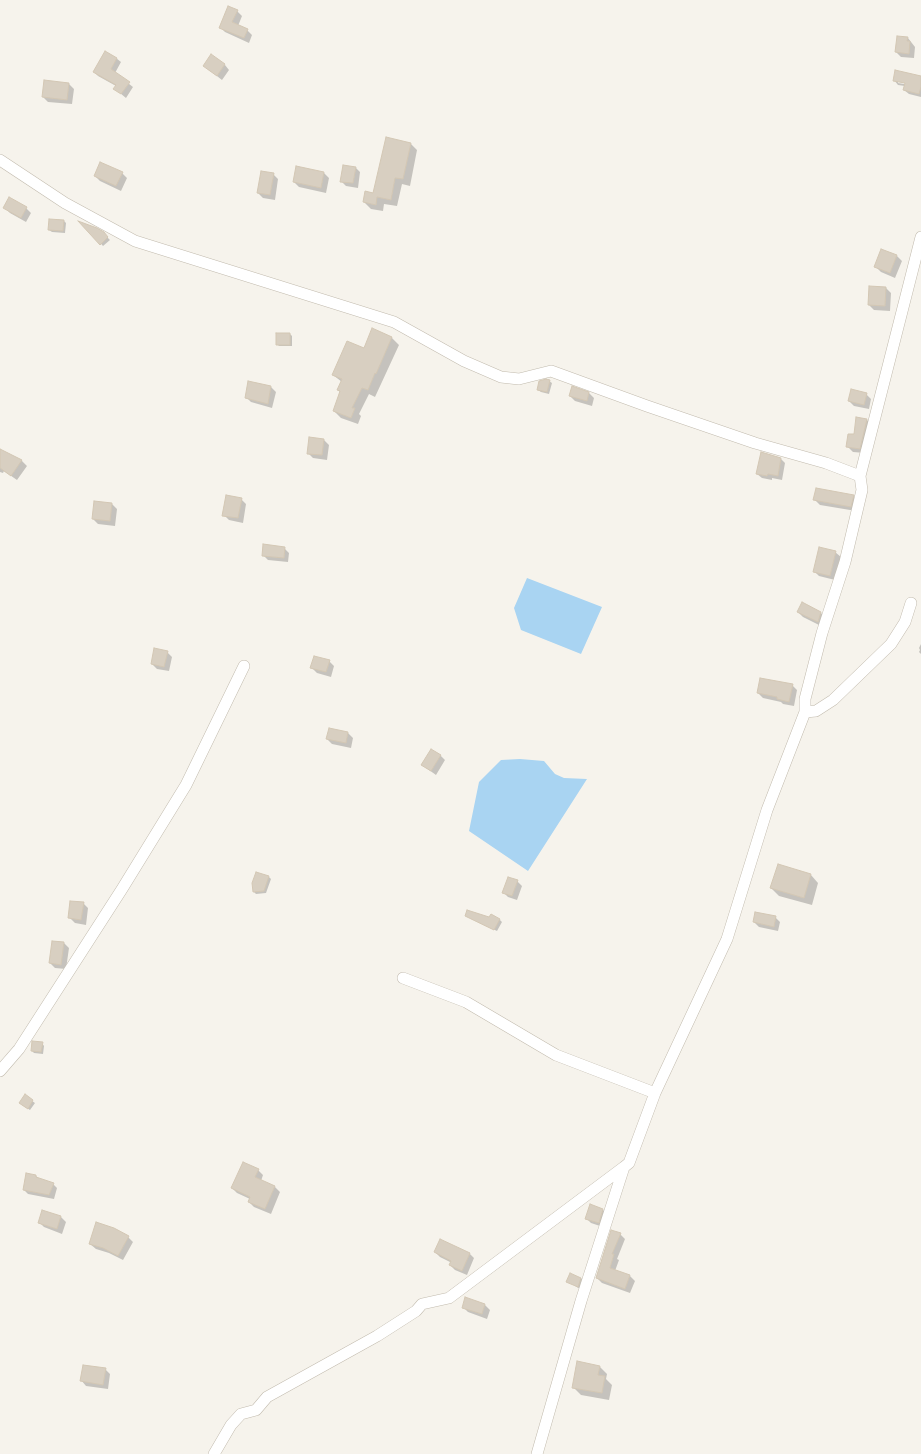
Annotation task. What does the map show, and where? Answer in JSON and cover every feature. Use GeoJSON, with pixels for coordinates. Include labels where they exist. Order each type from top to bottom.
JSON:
{"type":"FeatureCollection","features":[{"type":"Feature","properties":{"kind":"street"},"geometry":{"type":"LineString","coordinates":[[0,160],[65,203],[135,241],[394,322],[464,361],[501,378],[519,379],[551,371],[748,441],[826,463],[860,476]]}},
{"type":"Feature","properties":{"kind":"street"},"geometry":{"type":"LineString","coordinates":[[214,1454],[231,1425],[241,1414],[256,1410],[267,1397],[377,1336],[416,1311],[422,1304],[449,1298],[629,1163],[655,1094],[727,939],[767,810],[805,712],[805,699],[822,633],[847,555],[862,490],[860,476],[921,237]]}},
{"type":"Feature","properties":{"kind":"street"},"geometry":{"type":"LineString","coordinates":[[805,712],[816,711],[833,700],[891,644],[906,622],[911,603]]}},
{"type":"Feature","properties":{"kind":"street"},"geometry":{"type":"LineString","coordinates":[[0,1071],[19,1049],[122,889],[186,785],[244,666]]}},
{"type":"Feature","properties":{"kind":"street"},"geometry":{"type":"LineString","coordinates":[[403,978],[466,1002],[556,1055],[655,1094]]}},
{"type":"Feature","properties":{"kind":"street"},"geometry":{"type":"LineString","coordinates":[[537,1454],[581,1301],[624,1167]]}},
{"type":"Feature","properties":{"kind":"water"},"geometry":{"type":"Polygon","coordinates":[[[527,578],[602,607],[581,654],[521,630],[514,608],[527,578]]]}},
{"type":"Feature","properties":{"kind":"water"},"geometry":{"type":"Polygon","coordinates":[[[520,759],[544,761],[555,774],[564,778],[587,779],[528,871],[469,831],[479,782],[501,760],[520,759]]]}},
{"type":"Feature","properties":{"kind":"building"},"geometry":{"type":"Polygon","coordinates":[[[228,6],[238,10],[232,22],[248,29],[244,38],[219,28],[228,6]]]}},
{"type":"Feature","properties":{"kind":"building"},"geometry":{"type":"Polygon","coordinates":[[[897,36],[908,37],[907,41],[910,41],[909,54],[895,52],[897,36]]]}},
{"type":"Feature","properties":{"kind":"building"},"geometry":{"type":"Polygon","coordinates":[[[105,51],[117,58],[111,69],[130,82],[121,94],[113,89],[116,85],[93,72],[105,51]]]}},
{"type":"Feature","properties":{"kind":"building"},"geometry":{"type":"Polygon","coordinates":[[[211,54],[225,64],[217,76],[203,66],[211,54]]]}},
{"type":"Feature","properties":{"kind":"building"},"geometry":{"type":"Polygon","coordinates":[[[895,70],[921,76],[921,87],[919,94],[903,90],[905,83],[893,81],[895,70]]]}},
{"type":"Feature","properties":{"kind":"building"},"geometry":{"type":"Polygon","coordinates":[[[44,80],[69,83],[67,100],[42,97],[44,80]]]}},
{"type":"Feature","properties":{"kind":"building"},"geometry":{"type":"Polygon","coordinates":[[[386,137],[411,143],[403,179],[395,178],[391,200],[377,197],[376,205],[363,202],[365,191],[373,193],[386,137]]]}},
{"type":"Feature","properties":{"kind":"building"},"geometry":{"type":"Polygon","coordinates":[[[100,162],[123,172],[116,186],[94,176],[100,162]]]}},
{"type":"Feature","properties":{"kind":"building"},"geometry":{"type":"Polygon","coordinates":[[[343,165],[356,167],[353,183],[340,182],[343,165]]]}},
{"type":"Feature","properties":{"kind":"building"},"geometry":{"type":"Polygon","coordinates":[[[296,166],[324,172],[321,188],[293,182],[296,166]]]}},
{"type":"Feature","properties":{"kind":"building"},"geometry":{"type":"Polygon","coordinates":[[[261,171],[274,173],[270,195],[257,193],[261,171]]]}},
{"type":"Feature","properties":{"kind":"building"},"geometry":{"type":"Polygon","coordinates":[[[9,197],[27,207],[21,218],[3,208],[9,197]]]}},
{"type":"Feature","properties":{"kind":"building"},"geometry":{"type":"Polygon","coordinates":[[[49,219],[64,220],[63,231],[48,230],[49,219]]]}},
{"type":"Feature","properties":{"kind":"building"},"geometry":{"type":"Polygon","coordinates":[[[78,221],[97,228],[104,232],[108,237],[100,245],[78,221]]]}},
{"type":"Feature","properties":{"kind":"building"},"geometry":{"type":"Polygon","coordinates":[[[881,249],[897,255],[890,273],[874,267],[881,249]]]}},
{"type":"Feature","properties":{"kind":"building"},"geometry":{"type":"Polygon","coordinates":[[[869,286],[886,287],[885,306],[868,305],[869,286]]]}},
{"type":"Feature","properties":{"kind":"building"},"geometry":{"type":"Polygon","coordinates":[[[372,328],[392,337],[368,390],[362,388],[352,408],[355,408],[351,418],[333,411],[340,391],[337,390],[342,379],[332,375],[347,341],[364,348],[372,328]]]}},
{"type":"Feature","properties":{"kind":"building"},"geometry":{"type":"Polygon","coordinates":[[[276,333],[290,333],[290,345],[276,345],[276,333]]]}},
{"type":"Feature","properties":{"kind":"building"},"geometry":{"type":"Polygon","coordinates":[[[546,379],[550,380],[547,392],[537,390],[539,381],[546,379]]]}},
{"type":"Feature","properties":{"kind":"building"},"geometry":{"type":"Polygon","coordinates":[[[248,381],[271,386],[268,404],[245,398],[248,381]]]}},
{"type":"Feature","properties":{"kind":"building"},"geometry":{"type":"Polygon","coordinates":[[[572,386],[589,392],[587,401],[569,396],[572,386]]]}},
{"type":"Feature","properties":{"kind":"building"},"geometry":{"type":"Polygon","coordinates":[[[851,389],[867,393],[864,405],[848,401],[851,389]]]}},
{"type":"Feature","properties":{"kind":"building"},"geometry":{"type":"Polygon","coordinates":[[[856,417],[867,419],[860,449],[846,447],[848,434],[854,434],[856,417]]]}},
{"type":"Feature","properties":{"kind":"building"},"geometry":{"type":"Polygon","coordinates":[[[309,437],[324,439],[322,455],[307,454],[309,437]]]}},
{"type":"Feature","properties":{"kind":"building"},"geometry":{"type":"Polygon","coordinates":[[[0,449],[22,460],[11,476],[0,468],[0,449]]]}},
{"type":"Feature","properties":{"kind":"building"},"geometry":{"type":"Polygon","coordinates":[[[761,452],[781,458],[778,476],[756,474],[761,452]]]}},
{"type":"Feature","properties":{"kind":"building"},"geometry":{"type":"Polygon","coordinates":[[[816,488],[854,495],[851,507],[813,500],[816,488]]]}},
{"type":"Feature","properties":{"kind":"building"},"geometry":{"type":"Polygon","coordinates":[[[226,495],[242,498],[238,518],[222,516],[226,495]]]}},
{"type":"Feature","properties":{"kind":"building"},"geometry":{"type":"Polygon","coordinates":[[[94,501],[112,503],[110,521],[92,519],[94,501]]]}},
{"type":"Feature","properties":{"kind":"building"},"geometry":{"type":"Polygon","coordinates":[[[263,544],[285,547],[284,558],[262,556],[263,544]]]}},
{"type":"Feature","properties":{"kind":"building"},"geometry":{"type":"Polygon","coordinates":[[[819,547],[836,551],[830,576],[813,572],[819,547]]]}},
{"type":"Feature","properties":{"kind":"building"},"geometry":{"type":"Polygon","coordinates":[[[802,602],[821,612],[818,622],[797,612],[802,602]]]}},
{"type":"Feature","properties":{"kind":"building"},"geometry":{"type":"Polygon","coordinates":[[[154,648],[168,651],[164,667],[151,664],[154,648]]]}},
{"type":"Feature","properties":{"kind":"building"},"geometry":{"type":"Polygon","coordinates":[[[314,656],[330,660],[326,672],[310,668],[314,656]]]}},
{"type":"Feature","properties":{"kind":"building"},"geometry":{"type":"Polygon","coordinates":[[[760,678],[793,684],[789,702],[777,699],[777,697],[757,693],[760,678]]]}},
{"type":"Feature","properties":{"kind":"building"},"geometry":{"type":"Polygon","coordinates":[[[329,728],[348,732],[346,743],[326,739],[329,728]]]}},
{"type":"Feature","properties":{"kind":"building"},"geometry":{"type":"Polygon","coordinates":[[[431,749],[441,755],[431,771],[421,765],[431,749]]]}},
{"type":"Feature","properties":{"kind":"building"},"geometry":{"type":"Polygon","coordinates":[[[778,864],[811,874],[804,898],[770,888],[778,864]]]}},
{"type":"Feature","properties":{"kind":"building"},"geometry":{"type":"Polygon","coordinates":[[[256,872],[269,876],[264,891],[253,892],[252,883],[256,872]]]}},
{"type":"Feature","properties":{"kind":"building"},"geometry":{"type":"Polygon","coordinates":[[[508,877],[518,880],[512,896],[502,893],[508,877]]]}},
{"type":"Feature","properties":{"kind":"building"},"geometry":{"type":"Polygon","coordinates":[[[70,901],[84,902],[81,920],[68,918],[70,901]]]}},
{"type":"Feature","properties":{"kind":"building"},"geometry":{"type":"Polygon","coordinates":[[[467,910],[489,917],[491,914],[500,919],[494,930],[465,916],[467,910]]]}},
{"type":"Feature","properties":{"kind":"building"},"geometry":{"type":"Polygon","coordinates":[[[755,912],[776,916],[774,927],[753,922],[755,912]]]}},
{"type":"Feature","properties":{"kind":"building"},"geometry":{"type":"Polygon","coordinates":[[[52,941],[64,942],[61,965],[49,963],[52,941]]]}},
{"type":"Feature","properties":{"kind":"building"},"geometry":{"type":"Polygon","coordinates":[[[32,1041],[43,1042],[41,1052],[31,1051],[32,1041]]]}},
{"type":"Feature","properties":{"kind":"building"},"geometry":{"type":"Polygon","coordinates":[[[25,1094],[33,1100],[28,1109],[19,1103],[25,1094]]]}},
{"type":"Feature","properties":{"kind":"building"},"geometry":{"type":"Polygon","coordinates":[[[243,1162],[259,1169],[255,1177],[275,1186],[265,1209],[248,1202],[250,1197],[231,1188],[243,1162]]]}},
{"type":"Feature","properties":{"kind":"building"},"geometry":{"type":"Polygon","coordinates":[[[26,1173],[36,1175],[36,1177],[54,1183],[49,1195],[23,1190],[26,1173]]]}},
{"type":"Feature","properties":{"kind":"building"},"geometry":{"type":"Polygon","coordinates":[[[590,1204],[603,1209],[599,1223],[585,1219],[590,1204]]]}},
{"type":"Feature","properties":{"kind":"building"},"geometry":{"type":"Polygon","coordinates":[[[42,1210],[61,1216],[57,1229],[38,1223],[42,1210]]]}},
{"type":"Feature","properties":{"kind":"building"},"geometry":{"type":"Polygon","coordinates":[[[96,1222],[114,1228],[129,1236],[118,1256],[103,1248],[89,1244],[96,1222]]]}},
{"type":"Feature","properties":{"kind":"building"},"geometry":{"type":"Polygon","coordinates":[[[611,1230],[621,1233],[612,1254],[614,1254],[610,1268],[630,1275],[625,1289],[596,1278],[611,1230]]]}},
{"type":"Feature","properties":{"kind":"building"},"geometry":{"type":"Polygon","coordinates":[[[440,1239],[470,1253],[462,1271],[449,1265],[451,1261],[434,1252],[440,1239]]]}},
{"type":"Feature","properties":{"kind":"building"},"geometry":{"type":"Polygon","coordinates":[[[570,1273],[581,1278],[578,1287],[566,1282],[570,1273]]]}},
{"type":"Feature","properties":{"kind":"building"},"geometry":{"type":"Polygon","coordinates":[[[465,1297],[485,1304],[482,1314],[462,1308],[465,1297]]]}},
{"type":"Feature","properties":{"kind":"building"},"geometry":{"type":"Polygon","coordinates":[[[577,1361],[600,1366],[598,1375],[605,1376],[602,1393],[572,1388],[577,1361]]]}},
{"type":"Feature","properties":{"kind":"building"},"geometry":{"type":"Polygon","coordinates":[[[83,1365],[106,1368],[103,1385],[80,1381],[83,1365]]]}}]}
